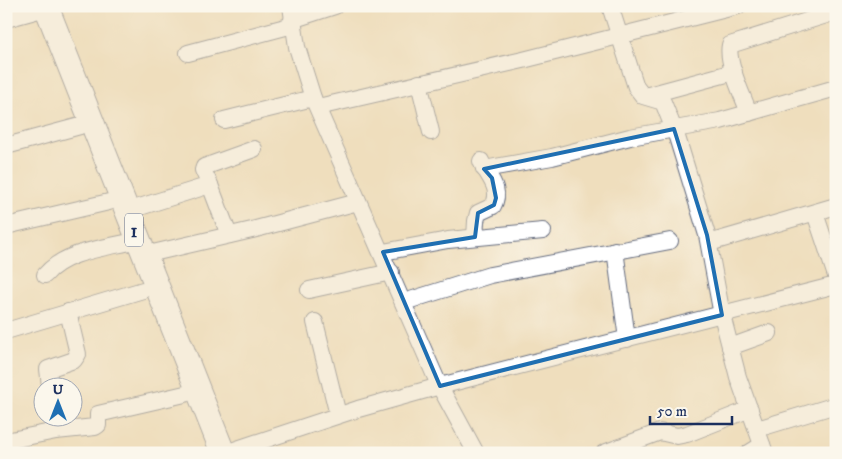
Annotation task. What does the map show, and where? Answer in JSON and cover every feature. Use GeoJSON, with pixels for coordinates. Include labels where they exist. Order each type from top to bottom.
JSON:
{"type":"FeatureCollection","features":[{"type":"Feature","properties":{"kind":"highway","name":"1"},"geometry":{"type":"LineString","coordinates":[[43,8],[80,126],[114,197]]}},
{"type":"Feature","properties":{"kind":"highway","name":"1"},"geometry":{"type":"LineString","coordinates":[[43,8],[170,339],[224,453]]}},
{"type":"Feature","properties":{"kind":"highway","name":"1"},"geometry":{"type":"LineString","coordinates":[[170,339],[185,394],[208,453]]}},
{"type":"Feature","properties":{"kind":"street"},"geometry":{"type":"LineString","coordinates":[[188,53],[292,17],[335,6]]}},
{"type":"Feature","properties":{"kind":"street"},"geometry":{"type":"LineString","coordinates":[[610,6],[636,88],[643,96],[662,101],[674,129],[709,243],[722,315],[738,377],[757,429],[759,450]]}},
{"type":"Feature","properties":{"kind":"street"},"geometry":{"type":"LineString","coordinates":[[224,120],[419,83],[620,37],[738,6]]}},
{"type":"Feature","properties":{"kind":"street"},"geometry":{"type":"LineString","coordinates":[[6,19],[43,8]]}},
{"type":"Feature","properties":{"kind":"street"},"geometry":{"type":"LineString","coordinates":[[749,113],[734,72],[729,49],[732,43],[836,12]]}},
{"type":"Feature","properties":{"kind":"street"},"geometry":{"type":"LineString","coordinates":[[292,17],[297,47],[316,103],[358,202],[383,252],[440,386],[476,453]]}},
{"type":"Feature","properties":{"kind":"street"},"geometry":{"type":"LineString","coordinates":[[643,96],[734,72]]}},
{"type":"Feature","properties":{"kind":"street"},"geometry":{"type":"LineString","coordinates":[[419,83],[431,132]]}},
{"type":"Feature","properties":{"kind":"street"},"geometry":{"type":"LineString","coordinates":[[475,237],[477,216],[481,211],[493,206],[496,198],[492,178],[482,164],[566,154],[630,137],[749,113],[836,88]]}},
{"type":"Feature","properties":{"kind":"street"},"geometry":{"type":"LineString","coordinates":[[6,146],[80,126]]}},
{"type":"Feature","properties":{"kind":"street"},"geometry":{"type":"LineString","coordinates":[[229,235],[203,170],[204,167],[254,149]]}},
{"type":"Feature","properties":{"kind":"street"},"geometry":{"type":"LineString","coordinates":[[6,226],[114,197],[210,185]]}},
{"type":"Feature","properties":{"kind":"street"},"geometry":{"type":"LineString","coordinates":[[6,331],[68,312],[140,263],[229,235],[358,202]]}},
{"type":"Feature","properties":{"kind":"street"},"geometry":{"type":"LineString","coordinates":[[709,243],[836,206]]}},
{"type":"Feature","properties":{"kind":"street"},"geometry":{"type":"LineString","coordinates":[[815,212],[836,276]]}},
{"type":"Feature","properties":{"kind":"street"},"geometry":{"type":"LineString","coordinates":[[383,252],[417,244],[543,232]]}},
{"type":"Feature","properties":{"kind":"street"},"geometry":{"type":"LineString","coordinates":[[404,302],[490,275],[670,241]]}},
{"type":"Feature","properties":{"kind":"street"},"geometry":{"type":"LineString","coordinates":[[615,250],[627,339]]}},
{"type":"Feature","properties":{"kind":"street"},"geometry":{"type":"LineString","coordinates":[[46,275],[54,266],[69,258],[140,263]]}},
{"type":"Feature","properties":{"kind":"street"},"geometry":{"type":"LineString","coordinates":[[309,290],[391,272]]}},
{"type":"Feature","properties":{"kind":"street"},"geometry":{"type":"LineString","coordinates":[[224,453],[338,415],[440,386],[547,357],[627,339],[836,285]]}},
{"type":"Feature","properties":{"kind":"street"},"geometry":{"type":"LineString","coordinates":[[49,376],[48,369],[74,360],[78,354],[68,312]]}},
{"type":"Feature","properties":{"kind":"street"},"geometry":{"type":"LineString","coordinates":[[314,322],[338,415]]}},
{"type":"Feature","properties":{"kind":"street"},"geometry":{"type":"LineString","coordinates":[[730,347],[770,333]]}},
{"type":"Feature","properties":{"kind":"street"},"geometry":{"type":"LineString","coordinates":[[82,426],[96,427],[98,425],[98,414],[185,394]]}},
{"type":"Feature","properties":{"kind":"street"},"geometry":{"type":"LineString","coordinates":[[757,429],[836,406]]}},
{"type":"Feature","properties":{"kind":"street"},"geometry":{"type":"LineString","coordinates":[[604,453],[660,432],[676,436],[687,434],[750,409]]}},
{"type":"Feature","properties":{"kind":"street"},"geometry":{"type":"LineString","coordinates":[[6,441],[49,426]]}},
{"type":"Feature","properties":{"kind":"highlighted area"},"geometry":{"type":"Polygon","coordinates":[[[674,129],[707,235],[722,315],[440,386],[383,252],[475,237],[478,213],[494,205],[496,198],[492,178],[484,169],[674,129]]]}}]}
